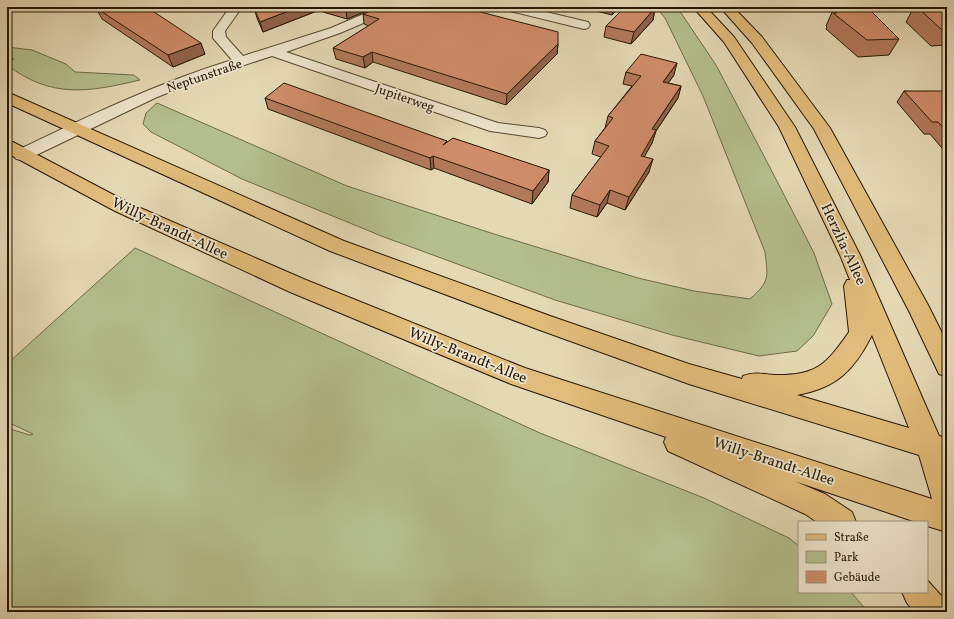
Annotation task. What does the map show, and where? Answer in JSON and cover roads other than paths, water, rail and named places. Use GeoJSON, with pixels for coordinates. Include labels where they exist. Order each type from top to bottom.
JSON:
{"type":"FeatureCollection","features":[{"type":"Feature","properties":{"kind":"main road","name":"Herzlia-Allee"},"geometry":{"type":"LineString","coordinates":[[699,7],[729,40],[787,127],[850,255],[938,448],[947,502]]}},
{"type":"Feature","properties":{"kind":"main road"},"geometry":{"type":"LineString","coordinates":[[726,7],[757,40],[822,128],[920,311],[947,366]]}},
{"type":"Feature","properties":{"kind":"main road"},"geometry":{"type":"LineString","coordinates":[[7,97],[338,246],[545,323],[690,374],[938,448]]}},
{"type":"Feature","properties":{"kind":"main road","name":"Willy-Brandt-Allee"},"geometry":{"type":"LineString","coordinates":[[14,151],[122,207],[298,286],[520,376],[947,518]]}},
{"type":"Feature","properties":{"kind":"main road"},"geometry":{"type":"LineString","coordinates":[[690,374],[772,386],[812,382],[835,369],[861,334],[850,255]]}},
{"type":"Feature","properties":{"kind":"main road"},"geometry":{"type":"LineString","coordinates":[[560,390],[815,504],[840,521]]}},
{"type":"Feature","properties":{"kind":"main road"},"geometry":{"type":"LineString","coordinates":[[919,593],[935,612]]}},
{"type":"Feature","properties":{"kind":"street"},"geometry":{"type":"LineString","coordinates":[[236,7],[219,31],[220,38],[241,62]]}},
{"type":"Feature","properties":{"kind":"street","name":"Neptunstraße"},"geometry":{"type":"LineString","coordinates":[[14,151],[75,128],[168,87],[328,34],[368,18],[390,7]]}},
{"type":"Feature","properties":{"kind":"street"},"geometry":{"type":"LineString","coordinates":[[510,7],[584,25]]}},
{"type":"Feature","properties":{"kind":"street","name":"Jupiterweg"},"geometry":{"type":"LineString","coordinates":[[274,52],[496,128],[539,133]]}}]}
